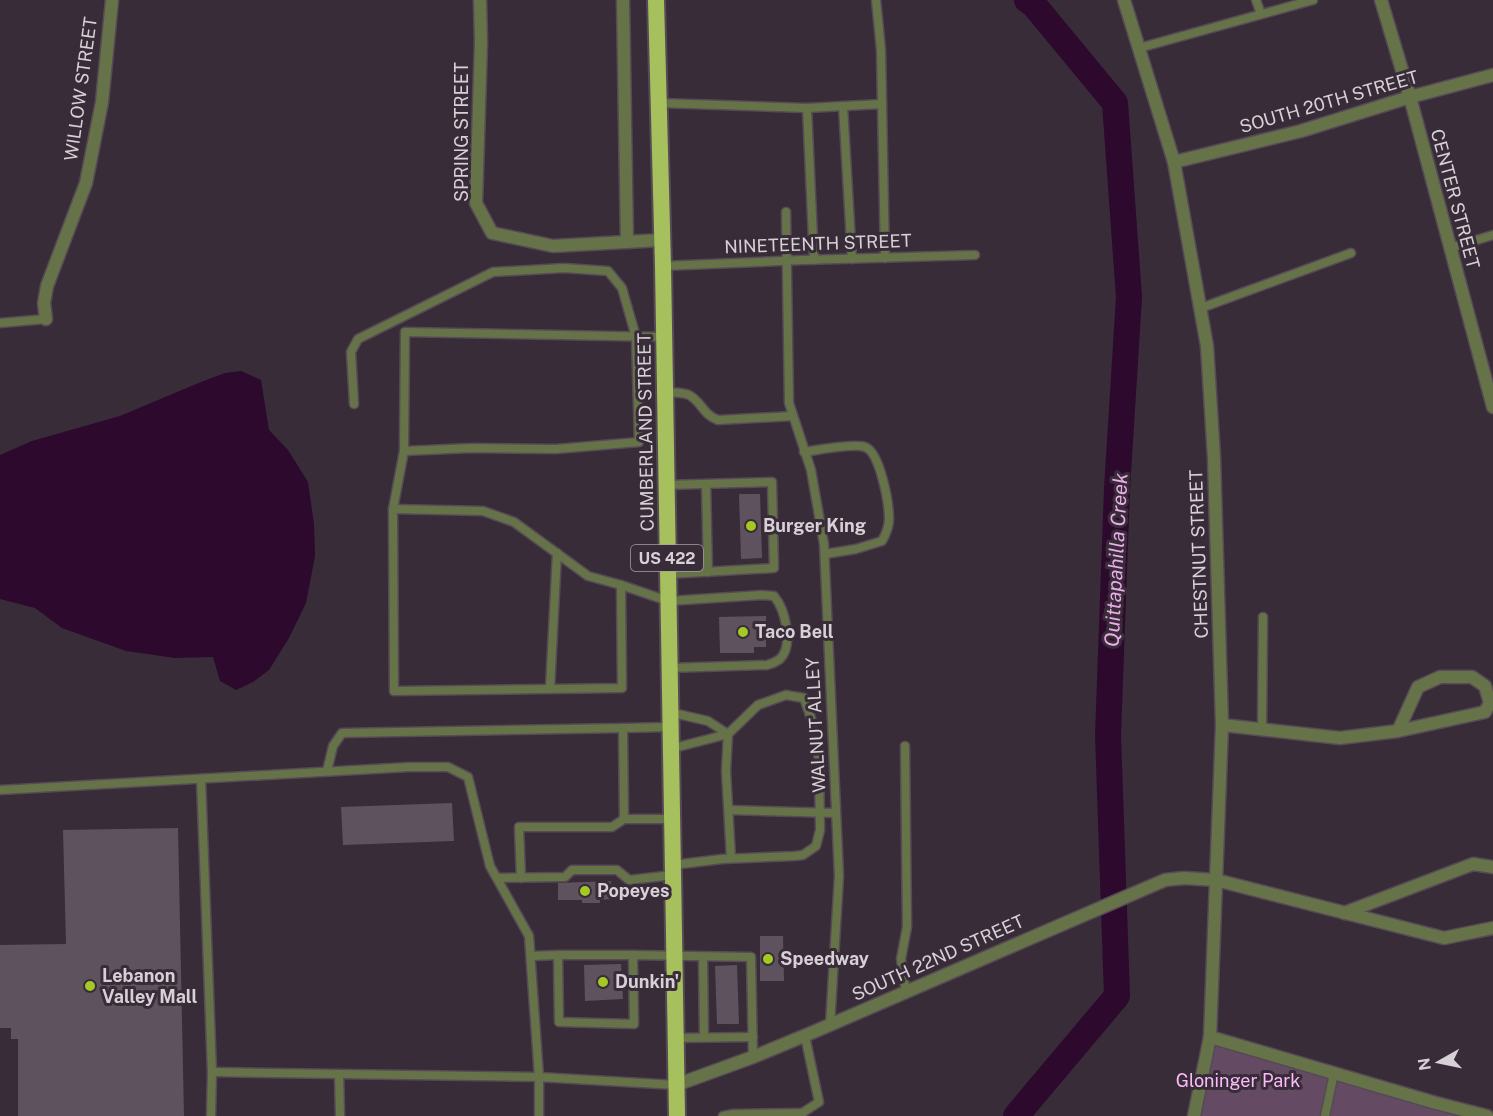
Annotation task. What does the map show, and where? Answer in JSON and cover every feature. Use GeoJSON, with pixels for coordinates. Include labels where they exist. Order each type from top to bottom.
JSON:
{"type":"FeatureCollection","features":[{"type":"Feature","properties":{"kind":"highway","name":"CUMBERLAND STREET"},"geometry":{"type":"LineString","coordinates":[[656,0],[663,266],[676,1116]]}},
{"type":"Feature","properties":{"kind":"street","name":"WILLOW STREET"},"geometry":{"type":"LineString","coordinates":[[46,320],[44,303],[47,286],[86,183],[102,102],[112,0]]}},
{"type":"Feature","properties":{"kind":"street","name":"SPRING STREET"},"geometry":{"type":"LineString","coordinates":[[480,0],[481,42],[476,203],[492,233],[553,246],[662,240]]}},
{"type":"Feature","properties":{"kind":"street"},"geometry":{"type":"LineString","coordinates":[[623,0],[627,242]]}},
{"type":"Feature","properties":{"kind":"street","name":"CHESTNUT STREET"},"geometry":{"type":"LineString","coordinates":[[1124,0],[1174,162],[1207,346],[1214,458],[1222,725],[1210,1037],[1194,1116]]}},
{"type":"Feature","properties":{"kind":"street","name":"CENTER STREET"},"geometry":{"type":"LineString","coordinates":[[1381,0],[1410,97],[1493,407]]}},
{"type":"Feature","properties":{"kind":"street","name":"SOUTH 20TH STREET"},"geometry":{"type":"LineString","coordinates":[[1174,162],[1301,130],[1493,75]]}},
{"type":"Feature","properties":{"kind":"street"},"geometry":{"type":"LineString","coordinates":[[1222,725],[1340,738],[1398,731],[1485,712],[1490,703],[1485,686],[1472,677],[1440,677],[1418,687],[1398,731]]}},
{"type":"Feature","properties":{"kind":"street"},"geometry":{"type":"LineString","coordinates":[[1344,913],[1473,864],[1493,867]]}},
{"type":"Feature","properties":{"kind":"street","name":"SOUTH 22ND STREET"},"geometry":{"type":"LineString","coordinates":[[676,1085],[805,1036],[1166,880],[1184,878],[1216,880],[1444,938],[1493,928]]}},
{"type":"Feature","properties":{"kind":"street"},"geometry":{"type":"LineString","coordinates":[[1210,1037],[1487,1116]]}},
{"type":"Feature","properties":{"kind":"lane"},"geometry":{"type":"LineString","coordinates":[[876,0],[881,50],[885,258]]}},
{"type":"Feature","properties":{"kind":"lane"},"geometry":{"type":"LineString","coordinates":[[1256,0],[1261,14]]}},
{"type":"Feature","properties":{"kind":"lane"},"geometry":{"type":"LineString","coordinates":[[1139,48],[1313,0]]}},
{"type":"Feature","properties":{"kind":"lane"},"geometry":{"type":"LineString","coordinates":[[660,103],[807,108],[882,104]]}},
{"type":"Feature","properties":{"kind":"lane"},"geometry":{"type":"LineString","coordinates":[[843,106],[852,259]]}},
{"type":"Feature","properties":{"kind":"lane"},"geometry":{"type":"LineString","coordinates":[[807,108],[814,260]]}},
{"type":"Feature","properties":{"kind":"lane","name":"WALNUT ALLEY"},"geometry":{"type":"LineString","coordinates":[[786,212],[789,403],[811,470],[825,554],[839,876],[830,1025]]}},
{"type":"Feature","properties":{"kind":"lane"},"geometry":{"type":"LineString","coordinates":[[1450,248],[1493,235]]}},
{"type":"Feature","properties":{"kind":"lane"},"geometry":{"type":"LineString","coordinates":[[1201,308],[1351,253]]}},
{"type":"Feature","properties":{"kind":"lane","name":"NINETEENTH STREET"},"geometry":{"type":"LineString","coordinates":[[663,266],[975,255]]}},
{"type":"Feature","properties":{"kind":"lane"},"geometry":{"type":"LineString","coordinates":[[354,404],[351,352],[358,339],[493,272],[564,268],[608,271],[622,288],[636,337],[639,442],[556,449],[472,448],[404,451]]}},
{"type":"Feature","properties":{"kind":"lane"},"geometry":{"type":"LineString","coordinates":[[403,316],[405,332],[404,451],[393,509],[394,691],[622,688],[621,585]]}},
{"type":"Feature","properties":{"kind":"lane"},"geometry":{"type":"LineString","coordinates":[[0,323],[46,320]]}},
{"type":"Feature","properties":{"kind":"lane"},"geometry":{"type":"LineString","coordinates":[[405,332],[664,337]]}},
{"type":"Feature","properties":{"kind":"lane"},"geometry":{"type":"LineString","coordinates":[[664,392],[688,394],[709,416],[718,420],[793,416]]}},
{"type":"Feature","properties":{"kind":"lane"},"geometry":{"type":"LineString","coordinates":[[804,452],[861,445],[871,449],[886,497],[888,531],[882,541],[856,549],[825,554]]}},
{"type":"Feature","properties":{"kind":"lane"},"geometry":{"type":"LineString","coordinates":[[666,485],[772,482],[774,568],[667,574]]}},
{"type":"Feature","properties":{"kind":"lane"},"geometry":{"type":"LineString","coordinates":[[706,484],[708,572]]}},
{"type":"Feature","properties":{"kind":"lane"},"geometry":{"type":"LineString","coordinates":[[393,509],[483,511],[514,522],[588,576],[668,601],[743,595],[774,596],[781,604],[787,638],[786,649],[781,658],[766,665],[668,669]]}},
{"type":"Feature","properties":{"kind":"lane"},"geometry":{"type":"LineString","coordinates":[[550,689],[557,553]]}},
{"type":"Feature","properties":{"kind":"lane"},"geometry":{"type":"LineString","coordinates":[[1263,617],[1263,730]]}},
{"type":"Feature","properties":{"kind":"lane"},"geometry":{"type":"LineString","coordinates":[[497,878],[565,878],[572,870],[617,870],[629,880],[732,858],[803,855],[816,846],[820,830],[819,759],[811,717],[804,699],[786,695],[759,705],[728,734],[670,749]]}},
{"type":"Feature","properties":{"kind":"lane"},"geometry":{"type":"LineString","coordinates":[[327,771],[333,746],[342,734],[623,728],[669,719],[708,721],[728,734]]}},
{"type":"Feature","properties":{"kind":"lane"},"geometry":{"type":"LineString","coordinates":[[623,728],[624,819]]}},
{"type":"Feature","properties":{"kind":"lane"},"geometry":{"type":"LineString","coordinates":[[728,734],[726,771],[732,858]]}},
{"type":"Feature","properties":{"kind":"lane"},"geometry":{"type":"LineString","coordinates":[[905,746],[907,927],[901,959],[906,992]]}},
{"type":"Feature","properties":{"kind":"lane"},"geometry":{"type":"LineString","coordinates":[[0,790],[409,767],[448,767],[468,777],[490,866],[529,936],[539,1077],[539,1116]]}},
{"type":"Feature","properties":{"kind":"lane"},"geometry":{"type":"LineString","coordinates":[[201,778],[212,1116]]}},
{"type":"Feature","properties":{"kind":"lane"},"geometry":{"type":"LineString","coordinates":[[729,810],[836,813]]}},
{"type":"Feature","properties":{"kind":"lane"},"geometry":{"type":"LineString","coordinates":[[521,878],[519,827],[612,827],[624,819],[672,819]]}},
{"type":"Feature","properties":{"kind":"lane"},"geometry":{"type":"LineString","coordinates":[[558,955],[559,1022],[634,1024],[633,956]]}},
{"type":"Feature","properties":{"kind":"lane"},"geometry":{"type":"LineString","coordinates":[[531,956],[751,957],[753,1057]]}},
{"type":"Feature","properties":{"kind":"lane"},"geometry":{"type":"LineString","coordinates":[[703,957],[704,1037]]}},
{"type":"Feature","properties":{"kind":"lane"},"geometry":{"type":"LineString","coordinates":[[723,1116],[802,1114],[819,1102],[805,1036]]}},
{"type":"Feature","properties":{"kind":"lane"},"geometry":{"type":"LineString","coordinates":[[675,1038],[753,1037]]}},
{"type":"Feature","properties":{"kind":"lane"},"geometry":{"type":"LineString","coordinates":[[212,1072],[539,1077],[676,1085]]}},
{"type":"Feature","properties":{"kind":"lane"},"geometry":{"type":"LineString","coordinates":[[1325,1116],[1334,1073]]}},
{"type":"Feature","properties":{"kind":"lane"},"geometry":{"type":"LineString","coordinates":[[339,1074],[340,1116]]}},
{"type":"Feature","properties":{"kind":"green space","name":"Gloninger Park"},"geometry":{"type":"Polygon","coordinates":[[[1210,1037],[1493,1114],[1493,1116],[1197,1116],[1210,1037]]]}},
{"type":"Feature","properties":{"kind":"shaded area"},"geometry":{"type":"Polygon","coordinates":[[[241,371],[261,380],[269,430],[288,450],[308,482],[314,524],[315,556],[306,603],[289,638],[269,670],[253,682],[236,690],[220,681],[213,657],[175,658],[126,651],[62,628],[35,608],[0,599],[0,455],[32,441],[120,416],[225,373],[241,371]]]}},
{"type":"Feature","properties":{"kind":"building","name":"Burger King"},"geometry":{"type":"Polygon","coordinates":[[[739,494],[760,494],[762,558],[741,559],[739,494]]]}},
{"type":"Feature","properties":{"kind":"building","name":"Taco Bell"},"geometry":{"type":"Polygon","coordinates":[[[766,616],[766,647],[754,647],[754,653],[720,653],[719,617],[766,616]]]}},
{"type":"Feature","properties":{"kind":"building"},"geometry":{"type":"Polygon","coordinates":[[[452,803],[454,841],[343,845],[341,807],[452,803]]]}},
{"type":"Feature","properties":{"kind":"building","name":"Lebanon Valley Mall"},"geometry":{"type":"Polygon","coordinates":[[[178,828],[184,1116],[18,1116],[18,1039],[11,1039],[11,1028],[0,1028],[0,945],[66,944],[63,830],[178,828]]]}},
{"type":"Feature","properties":{"kind":"building","name":"Popeyes"},"geometry":{"type":"Polygon","coordinates":[[[611,881],[612,899],[600,900],[600,903],[558,900],[558,883],[611,881]]]}},
{"type":"Feature","properties":{"kind":"building"},"geometry":{"type":"Polygon","coordinates":[[[760,936],[783,936],[784,981],[760,981],[760,936]]]}},
{"type":"Feature","properties":{"kind":"building","name":"Dunkin'"},"geometry":{"type":"Polygon","coordinates":[[[621,964],[623,999],[585,1001],[584,965],[621,964]]]}},
{"type":"Feature","properties":{"kind":"building"},"geometry":{"type":"Polygon","coordinates":[[[737,965],[739,1024],[717,1024],[715,966],[737,965]]]}},
{"type":"Feature","properties":{"kind":"waterway","name":"Quittapahilla Creek"},"geometry":{"type":"LineString","coordinates":[[1016,1116],[1117,996],[1108,735],[1117,489],[1129,297],[1115,103],[1034,5],[1027,0]]}},
{"type":"Feature","properties":{"kind":"place","name":"Burger King"},"geometry":{"type":"Point","coordinates":[751,526]}},
{"type":"Feature","properties":{"kind":"place","name":"Taco Bell"},"geometry":{"type":"Point","coordinates":[743,632]}},
{"type":"Feature","properties":{"kind":"place","name":"Popeyes"},"geometry":{"type":"Point","coordinates":[585,891]}},
{"type":"Feature","properties":{"kind":"place","name":"Speedway"},"geometry":{"type":"Point","coordinates":[768,959]}},
{"type":"Feature","properties":{"kind":"place","name":"Dunkin'"},"geometry":{"type":"Point","coordinates":[603,982]}},
{"type":"Feature","properties":{"kind":"place","name":"Lebanon Valley Mall"},"geometry":{"type":"Point","coordinates":[90,986]}}]}
